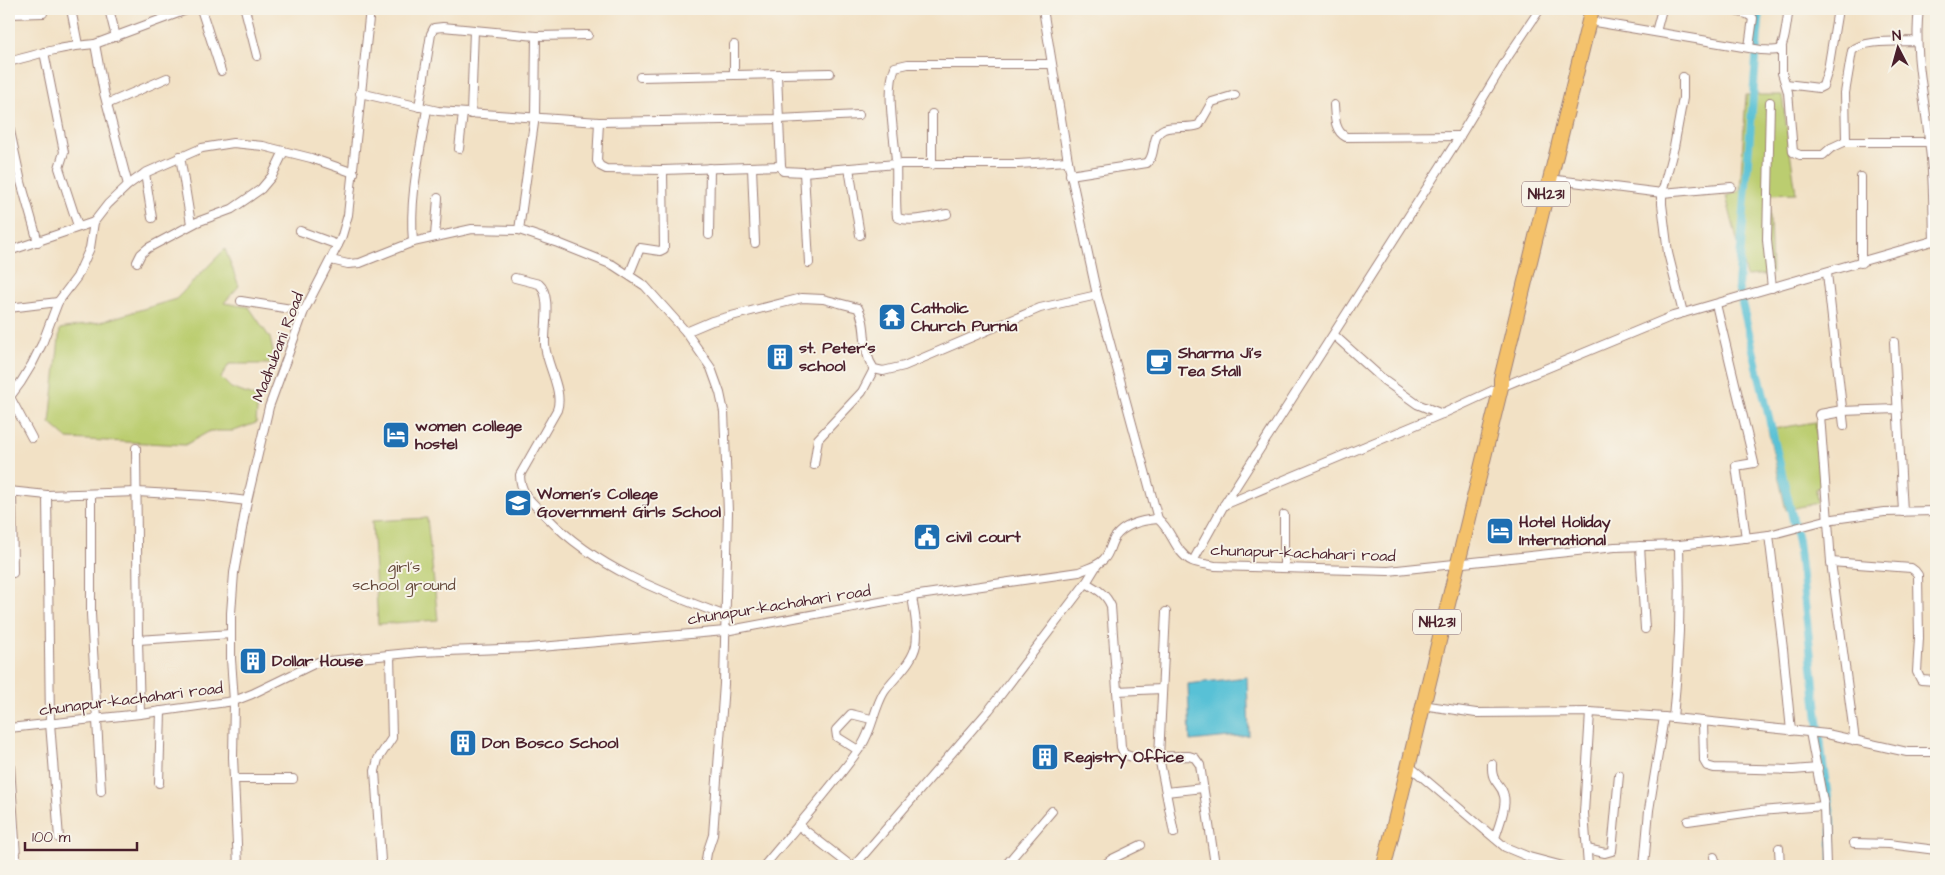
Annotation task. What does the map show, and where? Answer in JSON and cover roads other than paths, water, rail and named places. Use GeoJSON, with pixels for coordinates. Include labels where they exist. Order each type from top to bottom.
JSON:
{"type":"FeatureCollection","features":[{"type":"Feature","properties":{"kind":"highway","name":"NH231"},"geometry":{"type":"LineString","coordinates":[[1377,866],[1421,704],[1453,565],[1590,15]]}},
{"type":"Feature","properties":{"kind":"highway","name":"NH231"},"geometry":{"type":"LineString","coordinates":[[1384,866],[1406,763]]}},
{"type":"Feature","properties":{"kind":"street"},"geometry":{"type":"LineString","coordinates":[[72,9],[78,45]]}},
{"type":"Feature","properties":{"kind":"street"},"geometry":{"type":"LineString","coordinates":[[109,9],[116,37]]}},
{"type":"Feature","properties":{"kind":"street"},"geometry":{"type":"LineString","coordinates":[[9,62],[44,52],[78,45],[95,44],[189,9]]}},
{"type":"Feature","properties":{"kind":"street"},"geometry":{"type":"LineString","coordinates":[[201,9],[221,71]]}},
{"type":"Feature","properties":{"kind":"street"},"geometry":{"type":"LineString","coordinates":[[245,9],[257,56]]}},
{"type":"Feature","properties":{"kind":"street","name":"Madhubani Road"},"geometry":{"type":"LineString","coordinates":[[238,866],[231,634],[234,573],[247,502],[269,406],[304,311],[338,246],[348,215],[354,173],[360,93],[370,9]]}},
{"type":"Feature","properties":{"kind":"street"},"geometry":{"type":"LineString","coordinates":[[798,825],[852,866],[988,710],[1086,583],[1097,565],[1106,558],[1114,538],[1126,527],[1143,520],[1158,519],[1097,295],[1070,175],[1043,9]]}},
{"type":"Feature","properties":{"kind":"street"},"geometry":{"type":"LineString","coordinates":[[1192,561],[1224,505],[1540,9]]}},
{"type":"Feature","properties":{"kind":"street"},"geometry":{"type":"LineString","coordinates":[[1656,32],[1662,9]]}},
{"type":"Feature","properties":{"kind":"street"},"geometry":{"type":"LineString","coordinates":[[1727,9],[1748,14],[1753,18],[1755,48]]}},
{"type":"Feature","properties":{"kind":"street"},"geometry":{"type":"LineString","coordinates":[[1789,9],[1782,48],[1782,73],[1786,84],[1793,152],[1795,154],[1824,155],[1831,148],[1844,142],[1930,142]]}},
{"type":"Feature","properties":{"kind":"street"},"geometry":{"type":"LineString","coordinates":[[1786,84],[1819,88],[1823,86],[1828,70],[1838,9]]}},
{"type":"Feature","properties":{"kind":"street"},"geometry":{"type":"LineString","coordinates":[[1224,505],[1442,414],[1499,385],[1683,313],[1935,242],[1930,142],[1918,64],[1919,9]]}},
{"type":"Feature","properties":{"kind":"street"},"geometry":{"type":"LineString","coordinates":[[9,14],[43,13]]}},
{"type":"Feature","properties":{"kind":"street"},"geometry":{"type":"LineString","coordinates":[[1590,15],[1656,32],[1755,48],[1778,50],[1782,48]]}},
{"type":"Feature","properties":{"kind":"street"},"geometry":{"type":"LineString","coordinates":[[413,242],[412,197],[432,31],[438,27],[536,36],[588,35]]}},
{"type":"Feature","properties":{"kind":"street"},"geometry":{"type":"LineString","coordinates":[[459,149],[467,113],[474,30]]}},
{"type":"Feature","properties":{"kind":"street"},"geometry":{"type":"LineString","coordinates":[[519,230],[534,118],[536,36]]}},
{"type":"Feature","properties":{"kind":"street"},"geometry":{"type":"LineString","coordinates":[[1844,142],[1846,139],[1845,93],[1854,48],[1869,43],[1917,41]]}},
{"type":"Feature","properties":{"kind":"street"},"geometry":{"type":"LineString","coordinates":[[95,44],[128,185]]}},
{"type":"Feature","properties":{"kind":"street"},"geometry":{"type":"LineString","coordinates":[[734,45],[734,75]]}},
{"type":"Feature","properties":{"kind":"street"},"geometry":{"type":"LineString","coordinates":[[44,52],[64,152],[59,168],[78,226]]}},
{"type":"Feature","properties":{"kind":"street"},"geometry":{"type":"LineString","coordinates":[[947,214],[909,220],[902,220],[897,217],[896,164],[891,96],[892,73],[895,67],[908,64],[1051,64]]}},
{"type":"Feature","properties":{"kind":"street"},"geometry":{"type":"LineString","coordinates":[[640,77],[830,73]]}},
{"type":"Feature","properties":{"kind":"street"},"geometry":{"type":"LineString","coordinates":[[776,75],[781,166],[783,171],[804,172],[896,164],[1018,164],[1068,161]]}},
{"type":"Feature","properties":{"kind":"street"},"geometry":{"type":"LineString","coordinates":[[1683,77],[1683,98],[1674,147],[1662,193],[1668,253],[1683,313]]}},
{"type":"Feature","properties":{"kind":"street"},"geometry":{"type":"LineString","coordinates":[[108,104],[167,78]]}},
{"type":"Feature","properties":{"kind":"street"},"geometry":{"type":"LineString","coordinates":[[360,93],[423,108],[467,113],[600,122],[858,116]]}},
{"type":"Feature","properties":{"kind":"street"},"geometry":{"type":"LineString","coordinates":[[1070,175],[1147,163],[1150,161],[1156,136],[1161,130],[1199,125],[1212,102],[1235,95]]}},
{"type":"Feature","properties":{"kind":"street"},"geometry":{"type":"LineString","coordinates":[[1770,102],[1767,240],[1772,288]]}},
{"type":"Feature","properties":{"kind":"street"},"geometry":{"type":"LineString","coordinates":[[1334,104],[1336,125],[1341,134],[1346,137],[1460,136]]}},
{"type":"Feature","properties":{"kind":"street"},"geometry":{"type":"LineString","coordinates":[[932,114],[932,164]]}},
{"type":"Feature","properties":{"kind":"street"},"geometry":{"type":"LineString","coordinates":[[1927,116],[1936,116]]}},
{"type":"Feature","properties":{"kind":"street"},"geometry":{"type":"LineString","coordinates":[[600,122],[596,153],[597,161],[600,166],[606,169],[664,170],[781,166]]}},
{"type":"Feature","properties":{"kind":"street"},"geometry":{"type":"LineString","coordinates":[[9,126],[21,182],[38,242]]}},
{"type":"Feature","properties":{"kind":"street"},"geometry":{"type":"LineString","coordinates":[[32,438],[9,397],[21,382],[38,351],[58,302],[77,277],[85,261],[90,248],[94,222],[108,204],[128,185],[145,173],[180,156],[202,148],[233,143],[264,146],[311,158],[354,173]]}},
{"type":"Feature","properties":{"kind":"street"},"geometry":{"type":"LineString","coordinates":[[137,262],[141,254],[148,248],[192,224],[232,209],[261,189],[272,176],[284,151]]}},
{"type":"Feature","properties":{"kind":"street"},"geometry":{"type":"LineString","coordinates":[[180,156],[192,224]]}},
{"type":"Feature","properties":{"kind":"street"},"geometry":{"type":"LineString","coordinates":[[752,167],[755,243]]}},
{"type":"Feature","properties":{"kind":"street"},"geometry":{"type":"LineString","coordinates":[[709,235],[710,168]]}},
{"type":"Feature","properties":{"kind":"street"},"geometry":{"type":"LineString","coordinates":[[849,168],[860,235]]}},
{"type":"Feature","properties":{"kind":"street"},"geometry":{"type":"LineString","coordinates":[[629,275],[640,248],[660,251],[664,249],[664,170]]}},
{"type":"Feature","properties":{"kind":"street"},"geometry":{"type":"LineString","coordinates":[[804,172],[809,263]]}},
{"type":"Feature","properties":{"kind":"street"},"geometry":{"type":"LineString","coordinates":[[145,173],[152,218]]}},
{"type":"Feature","properties":{"kind":"street"},"geometry":{"type":"LineString","coordinates":[[1861,177],[1861,263]]}},
{"type":"Feature","properties":{"kind":"street"},"geometry":{"type":"LineString","coordinates":[[1549,179],[1662,193],[1731,187]]}},
{"type":"Feature","properties":{"kind":"street"},"geometry":{"type":"LineString","coordinates":[[435,236],[438,198]]}},
{"type":"Feature","properties":{"kind":"street"},"geometry":{"type":"LineString","coordinates":[[9,251],[94,222]]}},
{"type":"Feature","properties":{"kind":"street"},"geometry":{"type":"LineString","coordinates":[[331,260],[348,264],[360,263],[413,242],[472,229],[519,230],[595,258],[629,275],[645,286],[686,332],[711,368],[720,393],[724,412],[728,512],[724,684],[713,835],[705,866]]}},
{"type":"Feature","properties":{"kind":"street"},"geometry":{"type":"LineString","coordinates":[[300,231],[338,246]]}},
{"type":"Feature","properties":{"kind":"street"},"geometry":{"type":"LineString","coordinates":[[1827,273],[1844,426]]}},
{"type":"Feature","properties":{"kind":"street"},"geometry":{"type":"LineString","coordinates":[[515,278],[539,284],[546,293],[545,346],[559,400],[557,410],[520,475],[520,484],[525,496],[575,544],[610,566],[648,586],[726,616]]}},
{"type":"Feature","properties":{"kind":"street"},"geometry":{"type":"LineString","coordinates":[[686,332],[712,321],[791,300],[823,299],[858,308],[862,318],[868,360],[874,368],[883,370],[904,366],[1040,308],[1097,295]]}},
{"type":"Feature","properties":{"kind":"street"},"geometry":{"type":"LineString","coordinates":[[241,301],[304,311]]}},
{"type":"Feature","properties":{"kind":"street"},"geometry":{"type":"LineString","coordinates":[[9,308],[58,302]]}},
{"type":"Feature","properties":{"kind":"street"},"geometry":{"type":"LineString","coordinates":[[1716,304],[1754,463],[1736,466],[1746,538]]}},
{"type":"Feature","properties":{"kind":"street"},"geometry":{"type":"LineString","coordinates":[[1334,335],[1393,387],[1417,404],[1442,414]]}},
{"type":"Feature","properties":{"kind":"street"},"geometry":{"type":"LineString","coordinates":[[1894,342],[1903,512]]}},
{"type":"Feature","properties":{"kind":"street"},"geometry":{"type":"LineString","coordinates":[[814,465],[818,439],[862,392],[874,368]]}},
{"type":"Feature","properties":{"kind":"street"},"geometry":{"type":"LineString","coordinates":[[1855,741],[1826,520],[1820,415],[1842,411],[1897,409]]}},
{"type":"Feature","properties":{"kind":"street"},"geometry":{"type":"LineString","coordinates":[[136,448],[140,714]]}},
{"type":"Feature","properties":{"kind":"street"},"geometry":{"type":"LineString","coordinates":[[13,573],[10,491],[47,495],[137,492],[207,496],[247,502]]}},
{"type":"Feature","properties":{"kind":"street"},"geometry":{"type":"LineString","coordinates":[[91,494],[91,614],[101,791]]}},
{"type":"Feature","properties":{"kind":"street"},"geometry":{"type":"LineString","coordinates":[[47,495],[50,723],[59,838]]}},
{"type":"Feature","properties":{"kind":"street","name":"chunapur-kachahari road"},"geometry":{"type":"LineString","coordinates":[[1158,519],[1170,532],[1183,555],[1192,561],[1215,566],[1388,570],[1453,565],[1614,547],[1679,545],[1746,538],[1769,535],[1826,520],[1884,512],[1936,511]]}},
{"type":"Feature","properties":{"kind":"street"},"geometry":{"type":"LineString","coordinates":[[1284,515],[1284,568]]}},
{"type":"Feature","properties":{"kind":"street"},"geometry":{"type":"LineString","coordinates":[[1769,535],[1791,731]]}},
{"type":"Feature","properties":{"kind":"street"},"geometry":{"type":"LineString","coordinates":[[1673,718],[1678,663],[1679,545]]}},
{"type":"Feature","properties":{"kind":"street"},"geometry":{"type":"LineString","coordinates":[[1640,546],[1645,629]]}},
{"type":"Feature","properties":{"kind":"street"},"geometry":{"type":"LineString","coordinates":[[1831,562],[1911,568],[1915,570],[1918,575],[1918,676],[1921,680],[1936,681]]}},
{"type":"Feature","properties":{"kind":"street","name":"chunapur-kachahari road"},"geometry":{"type":"LineString","coordinates":[[9,728],[140,714],[234,701],[318,662],[390,655],[529,648],[725,630],[912,596],[1079,572],[1097,565]]}},
{"type":"Feature","properties":{"kind":"street"},"geometry":{"type":"LineString","coordinates":[[1086,583],[1102,592],[1108,598],[1110,606],[1121,747],[1124,754],[1132,757],[1189,756],[1195,758],[1200,765],[1214,858]]}},
{"type":"Feature","properties":{"kind":"street"},"geometry":{"type":"LineString","coordinates":[[764,866],[823,796],[863,743],[883,693],[908,663],[916,645],[912,596]]}},
{"type":"Feature","properties":{"kind":"street"},"geometry":{"type":"LineString","coordinates":[[1166,612],[1159,757],[1174,833]]}},
{"type":"Feature","properties":{"kind":"street"},"geometry":{"type":"LineString","coordinates":[[138,640],[231,634]]}},
{"type":"Feature","properties":{"kind":"street"},"geometry":{"type":"LineString","coordinates":[[381,861],[375,776],[378,759],[392,738],[390,655]]}},
{"type":"Feature","properties":{"kind":"street"},"geometry":{"type":"LineString","coordinates":[[1117,691],[1162,688]]}},
{"type":"Feature","properties":{"kind":"street"},"geometry":{"type":"LineString","coordinates":[[1421,704],[1476,713],[1590,712],[1664,717],[1826,734],[1907,752],[1936,752]]}},
{"type":"Feature","properties":{"kind":"street"},"geometry":{"type":"LineString","coordinates":[[159,783],[161,711]]}},
{"type":"Feature","properties":{"kind":"street"},"geometry":{"type":"LineString","coordinates":[[1588,866],[1584,813],[1590,712]]}},
{"type":"Feature","properties":{"kind":"street"},"geometry":{"type":"LineString","coordinates":[[858,750],[838,736],[836,730],[851,714],[871,719]]}},
{"type":"Feature","properties":{"kind":"street"},"geometry":{"type":"LineString","coordinates":[[1644,866],[1649,810],[1664,717]]}},
{"type":"Feature","properties":{"kind":"street"},"geometry":{"type":"LineString","coordinates":[[1703,721],[1704,761],[1707,766],[1714,768],[1794,770],[1818,768]]}},
{"type":"Feature","properties":{"kind":"street"},"geometry":{"type":"LineString","coordinates":[[1812,733],[1824,806],[1826,866]]}},
{"type":"Feature","properties":{"kind":"street"},"geometry":{"type":"LineString","coordinates":[[9,751],[16,856]]}},
{"type":"Feature","properties":{"kind":"street"},"geometry":{"type":"LineString","coordinates":[[1406,763],[1506,847],[1516,853],[1563,866]]}},
{"type":"Feature","properties":{"kind":"street"},"geometry":{"type":"LineString","coordinates":[[1492,764],[1492,777],[1503,792],[1505,801],[1495,838]]}},
{"type":"Feature","properties":{"kind":"street"},"geometry":{"type":"LineString","coordinates":[[1587,849],[1605,853],[1612,851],[1619,775]]}},
{"type":"Feature","properties":{"kind":"street"},"geometry":{"type":"LineString","coordinates":[[234,779],[293,778]]}},
{"type":"Feature","properties":{"kind":"street"},"geometry":{"type":"LineString","coordinates":[[1166,792],[1203,788]]}},
{"type":"Feature","properties":{"kind":"street"},"geometry":{"type":"LineString","coordinates":[[1688,822],[1759,811],[1824,806]]}},
{"type":"Feature","properties":{"kind":"street"},"geometry":{"type":"LineString","coordinates":[[1005,866],[1052,811]]}},
{"type":"Feature","properties":{"kind":"street"},"geometry":{"type":"LineString","coordinates":[[1854,843],[1889,844],[1936,850]]}},
{"type":"Feature","properties":{"kind":"street"},"geometry":{"type":"LineString","coordinates":[[1103,866],[1112,858],[1141,845]]}},
{"type":"Feature","properties":{"kind":"street"},"geometry":{"type":"LineString","coordinates":[[1780,848],[1780,866]]}},
{"type":"Feature","properties":{"kind":"street"},"geometry":{"type":"LineString","coordinates":[[1714,857],[1718,866]]}},
{"type":"Feature","properties":{"kind":"water"},"geometry":{"type":"Polygon","coordinates":[[[1247,677],[1249,735],[1190,741],[1188,684],[1247,677]]]}},
{"type":"Feature","properties":{"kind":"waterway"},"geometry":{"type":"LineString","coordinates":[[1760,9],[1738,286],[1798,541],[1823,765],[1832,822],[1832,866]]}},
{"type":"Feature","properties":{"kind":"place","name":"Catholic Church Purnia"},"geometry":{"type":"Point","coordinates":[892,317]}},
{"type":"Feature","properties":{"kind":"place","name":"st. Peter's school"},"geometry":{"type":"Point","coordinates":[780,357]}},
{"type":"Feature","properties":{"kind":"place","name":"Sharma Ji's Tea Stall"},"geometry":{"type":"Point","coordinates":[1159,362]}},
{"type":"Feature","properties":{"kind":"place","name":"women college hostel"},"geometry":{"type":"Point","coordinates":[396,435]}},
{"type":"Feature","properties":{"kind":"place","name":"Women's College Government Girls School"},"geometry":{"type":"Point","coordinates":[518,503]}},
{"type":"Feature","properties":{"kind":"place","name":"Hotel Holiday International"},"geometry":{"type":"Point","coordinates":[1500,531]}},
{"type":"Feature","properties":{"kind":"place","name":"civil court"},"geometry":{"type":"Point","coordinates":[927,537]}},
{"type":"Feature","properties":{"kind":"place","name":"Dollar House"},"geometry":{"type":"Point","coordinates":[253,661]}},
{"type":"Feature","properties":{"kind":"place","name":"Don Bosco School"},"geometry":{"type":"Point","coordinates":[463,743]}},
{"type":"Feature","properties":{"kind":"place","name":"Registry Office"},"geometry":{"type":"Point","coordinates":[1045,757]}},
{"type":"Feature","properties":{"kind":"park label","name":"girl's school ground"},"geometry":{"type":"Point","coordinates":[404,576]}}]}
